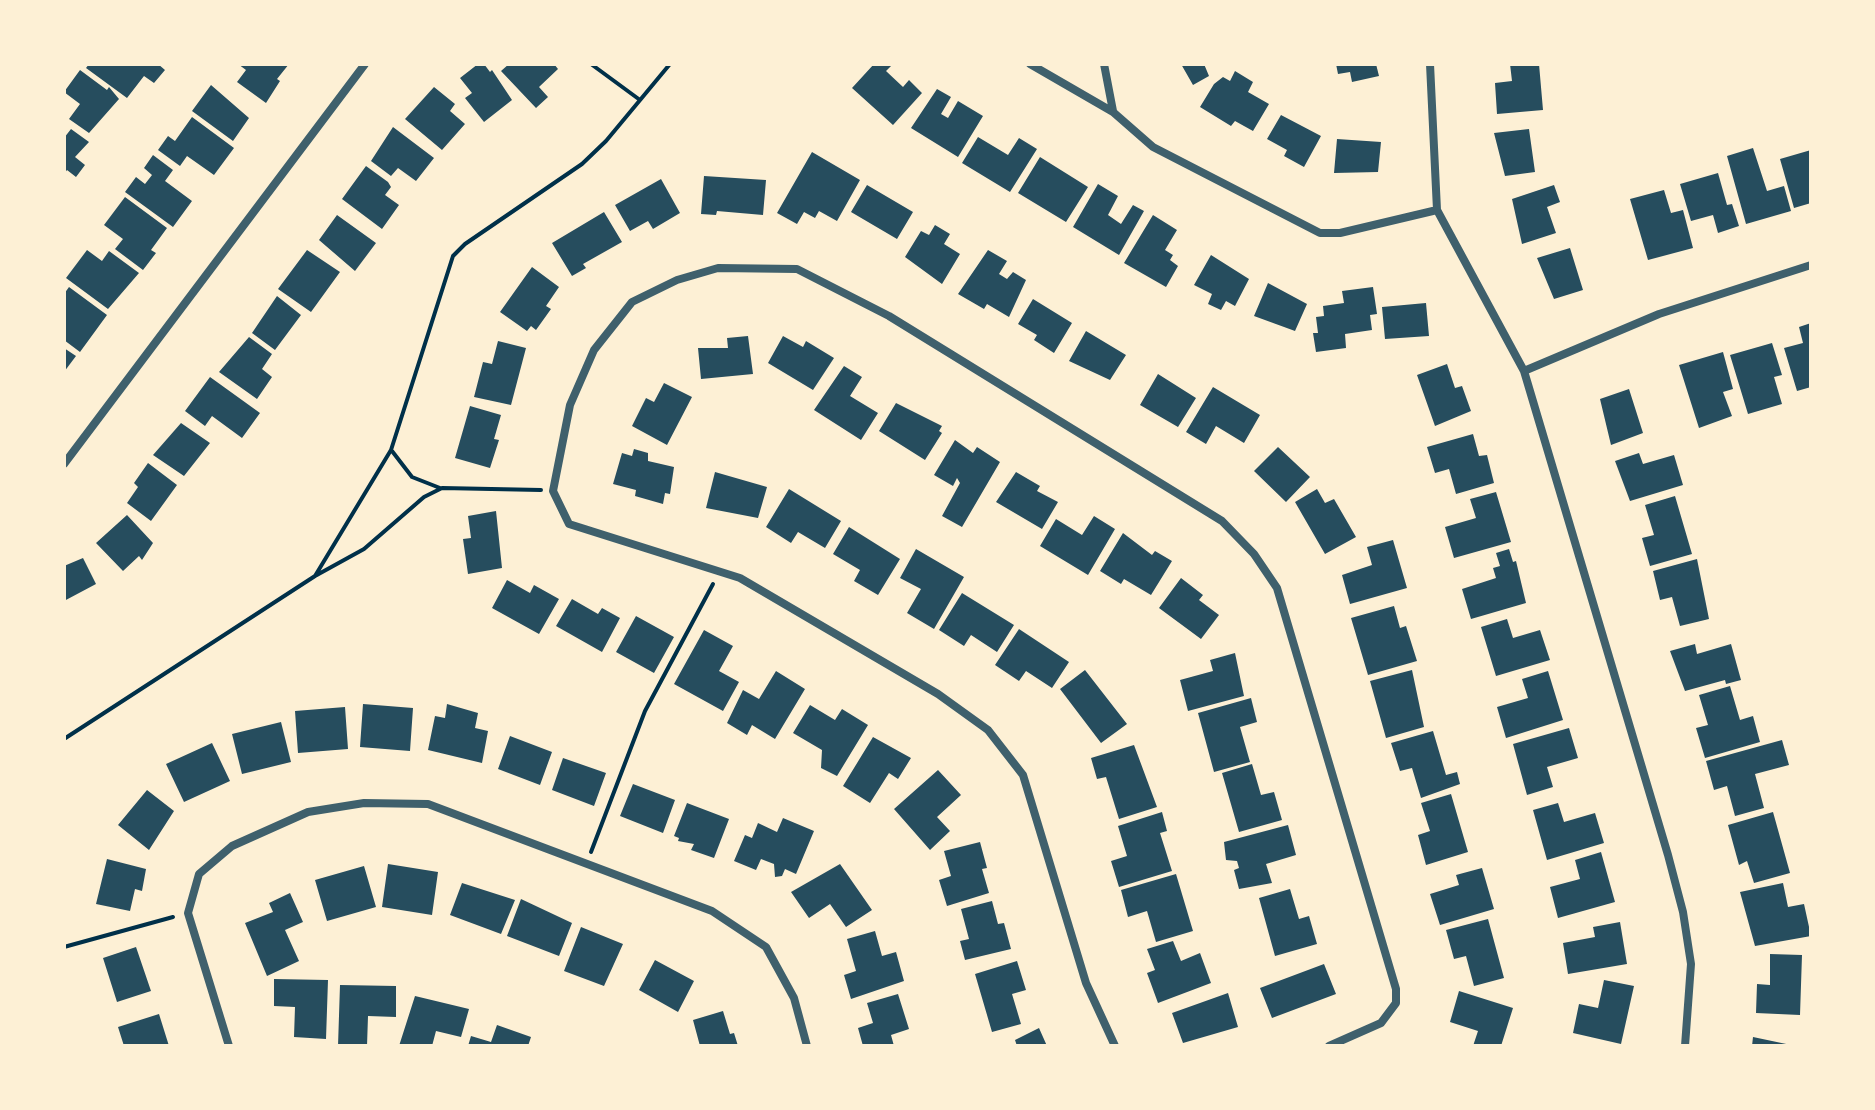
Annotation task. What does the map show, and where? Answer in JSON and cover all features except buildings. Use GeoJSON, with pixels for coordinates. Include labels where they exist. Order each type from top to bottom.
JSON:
{"type":"FeatureCollection","features":[{"type":"Feature","properties":{"kind":"street"},"geometry":{"type":"LineString","coordinates":[[64,464],[365,64]]}},
{"type":"Feature","properties":{"kind":"street"},"geometry":{"type":"LineString","coordinates":[[1030,64],[1113,112],[1153,147],[1320,233],[1340,233],[1437,210]]}},
{"type":"Feature","properties":{"kind":"street"},"geometry":{"type":"LineString","coordinates":[[1104,64],[1113,112]]}},
{"type":"Feature","properties":{"kind":"street"},"geometry":{"type":"LineString","coordinates":[[1430,64],[1437,210],[1524,371],[1608,645],[1683,912],[1691,964],[1685,1046]]}},
{"type":"Feature","properties":{"kind":"street"},"geometry":{"type":"LineString","coordinates":[[1524,371],[1659,314],[1811,265]]}},
{"type":"Feature","properties":{"kind":"street"},"geometry":{"type":"LineString","coordinates":[[1115,1046],[1086,983],[1023,775],[1000,743],[973,718],[938,694],[740,578],[569,524],[553,491],[570,405],[594,350],[632,302],[677,280],[718,268],[797,269],[889,316],[1222,521],[1254,554],[1277,588],[1396,989],[1396,1003],[1381,1023],[1329,1046]]}},
{"type":"Feature","properties":{"kind":"street"},"geometry":{"type":"LineString","coordinates":[[229,1046],[188,913],[199,874],[232,846],[308,812],[364,803],[428,804],[587,861],[712,911],[766,947],[794,998],[807,1046]]}},
{"type":"Feature","properties":{"kind":"path"},"geometry":{"type":"LineString","coordinates":[[591,64],[640,100]]}},
{"type":"Feature","properties":{"kind":"path"},"geometry":{"type":"LineString","coordinates":[[315,576],[391,450],[453,256],[465,244],[582,164],[670,64]]}},
{"type":"Feature","properties":{"kind":"path"},"geometry":{"type":"LineString","coordinates":[[391,450],[412,477],[442,488],[553,491]]}},
{"type":"Feature","properties":{"kind":"path"},"geometry":{"type":"LineString","coordinates":[[64,739],[315,576],[364,549],[412,505],[442,488]]}},
{"type":"Feature","properties":{"kind":"path"},"geometry":{"type":"LineString","coordinates":[[587,861],[645,711],[720,572]]}},
{"type":"Feature","properties":{"kind":"path"},"geometry":{"type":"LineString","coordinates":[[64,947],[188,913]]}}]}
